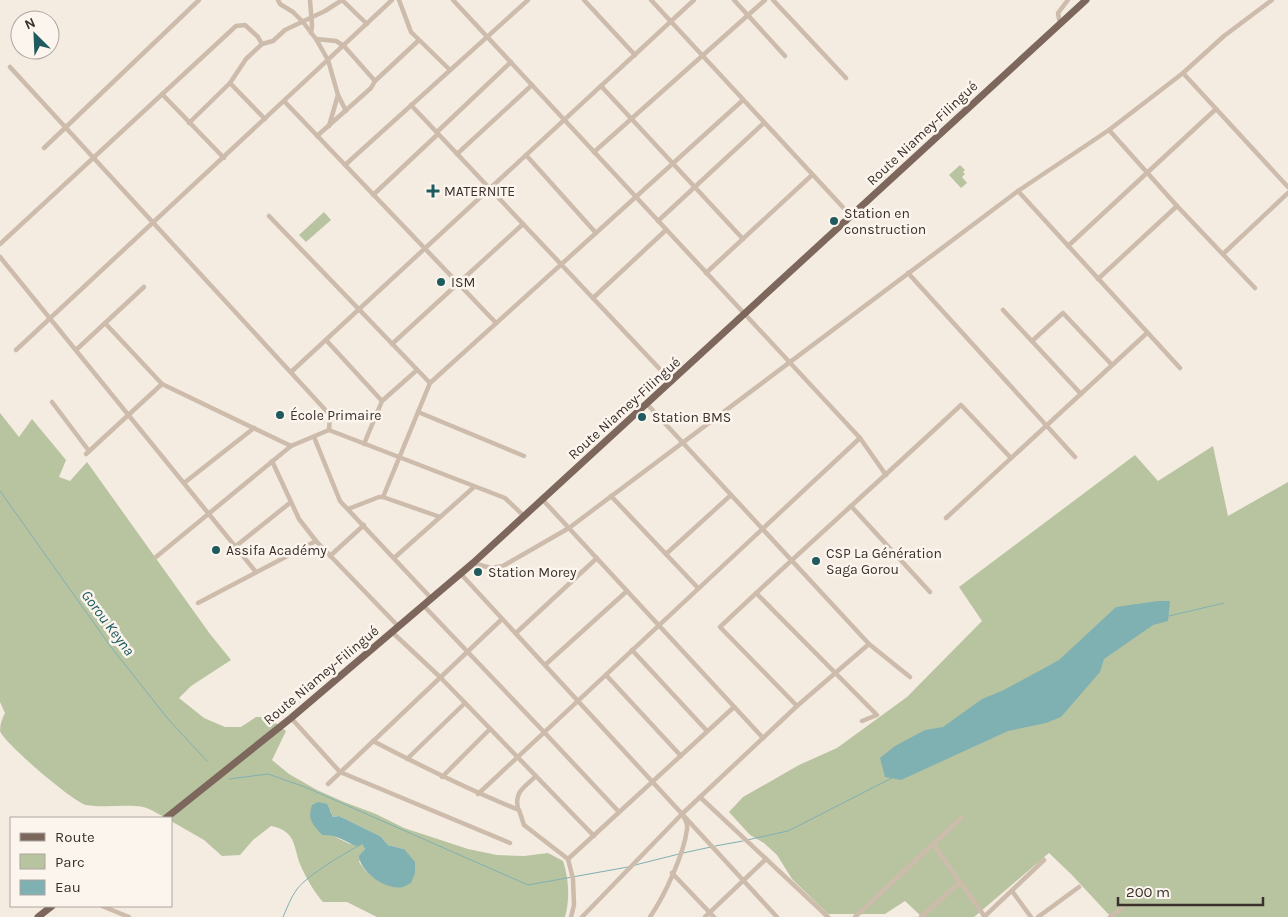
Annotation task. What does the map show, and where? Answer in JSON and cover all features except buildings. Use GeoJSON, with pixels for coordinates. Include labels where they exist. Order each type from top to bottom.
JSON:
{"type":"FeatureCollection","features":[{"type":"Feature","properties":{"kind":"main road","name":"Route Niamey-Filingué"},"geometry":{"type":"LineString","coordinates":[[167,817],[291,718],[473,563],[1086,0]]}},
{"type":"Feature","properties":{"kind":"main road"},"geometry":{"type":"LineString","coordinates":[[38,917],[51,907]]}},
{"type":"Feature","properties":{"kind":"street"},"geometry":{"type":"LineString","coordinates":[[44,148],[199,0]]}},
{"type":"Feature","properties":{"kind":"street"},"geometry":{"type":"LineString","coordinates":[[278,0],[280,4],[293,12],[303,22],[316,39],[328,60],[338,96],[346,111]]}},
{"type":"Feature","properties":{"kind":"street"},"geometry":{"type":"LineString","coordinates":[[310,0],[311,33]]}},
{"type":"Feature","properties":{"kind":"street"},"geometry":{"type":"LineString","coordinates":[[189,123],[230,83],[246,58],[262,44],[273,41],[285,30],[325,11],[342,0],[367,24]]}},
{"type":"Feature","properties":{"kind":"street"},"geometry":{"type":"LineString","coordinates":[[16,350],[392,0]]}},
{"type":"Feature","properties":{"kind":"street"},"geometry":{"type":"LineString","coordinates":[[399,0],[411,32],[418,41],[450,70]]}},
{"type":"Feature","properties":{"kind":"street"},"geometry":{"type":"LineString","coordinates":[[454,0],[860,438],[886,475]]}},
{"type":"Feature","properties":{"kind":"street"},"geometry":{"type":"LineString","coordinates":[[584,0],[635,55]]}},
{"type":"Feature","properties":{"kind":"street"},"geometry":{"type":"LineString","coordinates":[[651,0],[851,216]]}},
{"type":"Feature","properties":{"kind":"street"},"geometry":{"type":"LineString","coordinates":[[291,372],[694,0]]}},
{"type":"Feature","properties":{"kind":"street"},"geometry":{"type":"LineString","coordinates":[[734,0],[785,56]]}},
{"type":"Feature","properties":{"kind":"street"},"geometry":{"type":"LineString","coordinates":[[594,152],[766,0]]}},
{"type":"Feature","properties":{"kind":"street"},"geometry":{"type":"LineString","coordinates":[[774,0],[846,78]]}},
{"type":"Feature","properties":{"kind":"street"},"geometry":{"type":"LineString","coordinates":[[1060,24],[1058,13],[1068,0]]}},
{"type":"Feature","properties":{"kind":"street"},"geometry":{"type":"LineString","coordinates":[[473,563],[491,568],[504,566],[569,528],[1018,191],[1109,130],[1183,73],[1224,36],[1272,0]]}},
{"type":"Feature","properties":{"kind":"street"},"geometry":{"type":"LineString","coordinates":[[345,165],[525,1]]}},
{"type":"Feature","properties":{"kind":"street"},"geometry":{"type":"LineString","coordinates":[[0,244],[236,26],[244,25],[251,29],[262,44]]}},
{"type":"Feature","properties":{"kind":"street"},"geometry":{"type":"LineString","coordinates":[[316,39],[336,41],[344,46],[375,81]]}},
{"type":"Feature","properties":{"kind":"street"},"geometry":{"type":"LineString","coordinates":[[317,136],[371,88],[375,81],[418,41]]}},
{"type":"Feature","properties":{"kind":"street"},"geometry":{"type":"LineString","coordinates":[[373,195],[511,62]]}},
{"type":"Feature","properties":{"kind":"street"},"geometry":{"type":"LineString","coordinates":[[10,67],[330,415],[329,430]]}},
{"type":"Feature","properties":{"kind":"street"},"geometry":{"type":"LineString","coordinates":[[1183,73],[1288,187]]}},
{"type":"Feature","properties":{"kind":"street"},"geometry":{"type":"LineString","coordinates":[[230,83],[265,119]]}},
{"type":"Feature","properties":{"kind":"street"},"geometry":{"type":"LineString","coordinates":[[457,154],[532,84]]}},
{"type":"Feature","properties":{"kind":"street"},"geometry":{"type":"LineString","coordinates":[[601,86],[743,239]]}},
{"type":"Feature","properties":{"kind":"street"},"geometry":{"type":"LineString","coordinates":[[162,94],[224,158]]}},
{"type":"Feature","properties":{"kind":"street"},"geometry":{"type":"LineString","coordinates":[[329,126],[338,96]]}},
{"type":"Feature","properties":{"kind":"street"},"geometry":{"type":"LineString","coordinates":[[383,497],[430,383],[743,100]]}},
{"type":"Feature","properties":{"kind":"street"},"geometry":{"type":"LineString","coordinates":[[284,101],[496,324]]}},
{"type":"Feature","properties":{"kind":"street"},"geometry":{"type":"LineString","coordinates":[[411,105],[672,382]]}},
{"type":"Feature","properties":{"kind":"street"},"geometry":{"type":"LineString","coordinates":[[1068,246],[1216,109]]}},
{"type":"Feature","properties":{"kind":"street"},"geometry":{"type":"LineString","coordinates":[[658,221],[764,122]]}},
{"type":"Feature","properties":{"kind":"street"},"geometry":{"type":"LineString","coordinates":[[1109,130],[1177,206],[1255,288]]}},
{"type":"Feature","properties":{"kind":"street"},"geometry":{"type":"LineString","coordinates":[[526,155],[596,233]]}},
{"type":"Feature","properties":{"kind":"street"},"geometry":{"type":"LineString","coordinates":[[706,273],[812,175]]}},
{"type":"Feature","properties":{"kind":"street"},"geometry":{"type":"LineString","coordinates":[[1018,191],[1180,368]]}},
{"type":"Feature","properties":{"kind":"street"},"geometry":{"type":"LineString","coordinates":[[1223,254],[1288,193]]}},
{"type":"Feature","properties":{"kind":"street"},"geometry":{"type":"LineString","coordinates":[[1098,279],[1177,206]]}},
{"type":"Feature","properties":{"kind":"street"},"geometry":{"type":"LineString","coordinates":[[269,216],[430,383]]}},
{"type":"Feature","properties":{"kind":"street"},"geometry":{"type":"LineString","coordinates":[[392,344],[523,224]]}},
{"type":"Feature","properties":{"kind":"street"},"geometry":{"type":"LineString","coordinates":[[593,298],[666,230]]}},
{"type":"Feature","properties":{"kind":"street"},"geometry":{"type":"LineString","coordinates":[[0,257],[256,572]]}},
{"type":"Feature","properties":{"kind":"street"},"geometry":{"type":"LineString","coordinates":[[908,273],[1074,457]]}},
{"type":"Feature","properties":{"kind":"street"},"geometry":{"type":"LineString","coordinates":[[76,350],[144,286]]}},
{"type":"Feature","properties":{"kind":"street"},"geometry":{"type":"LineString","coordinates":[[1003,310],[1081,394]]}},
{"type":"Feature","properties":{"kind":"street"},"geometry":{"type":"LineString","coordinates":[[1032,341],[1062,313],[1112,365]]}},
{"type":"Feature","properties":{"kind":"street"},"geometry":{"type":"LineString","coordinates":[[105,323],[162,384],[291,446]]}},
{"type":"Feature","properties":{"kind":"street"},"geometry":{"type":"LineString","coordinates":[[946,518],[1147,333]]}},
{"type":"Feature","properties":{"kind":"street"},"geometry":{"type":"LineString","coordinates":[[326,340],[382,401]]}},
{"type":"Feature","properties":{"kind":"street"},"geometry":{"type":"LineString","coordinates":[[364,444],[382,401],[418,370]]}},
{"type":"Feature","properties":{"kind":"street"},"geometry":{"type":"LineString","coordinates":[[52,402],[87,452],[162,384]]}},
{"type":"Feature","properties":{"kind":"street"},"geometry":{"type":"LineString","coordinates":[[647,404],[869,644],[910,677]]}},
{"type":"Feature","properties":{"kind":"street"},"geometry":{"type":"LineString","coordinates":[[797,706],[720,628],[790,560],[961,405],[1011,458]]}},
{"type":"Feature","properties":{"kind":"street"},"geometry":{"type":"LineString","coordinates":[[418,412],[524,456]]}},
{"type":"Feature","properties":{"kind":"street"},"geometry":{"type":"LineString","coordinates":[[184,483],[254,428]]}},
{"type":"Feature","properties":{"kind":"street"},"geometry":{"type":"LineString","coordinates":[[156,557],[291,446],[329,430],[505,498],[524,516]]}},
{"type":"Feature","properties":{"kind":"street"},"geometry":{"type":"LineString","coordinates":[[314,436],[340,501],[431,598]]}},
{"type":"Feature","properties":{"kind":"street"},"geometry":{"type":"LineString","coordinates":[[478,794],[860,438]]}},
{"type":"Feature","properties":{"kind":"street"},"geometry":{"type":"LineString","coordinates":[[272,461],[299,519],[316,541],[398,626]]}},
{"type":"Feature","properties":{"kind":"street"},"geometry":{"type":"LineString","coordinates":[[394,558],[474,487]]}},
{"type":"Feature","properties":{"kind":"street"},"geometry":{"type":"LineString","coordinates":[[666,554],[731,495]]}},
{"type":"Feature","properties":{"kind":"street"},"geometry":{"type":"LineString","coordinates":[[611,496],[698,588]]}},
{"type":"Feature","properties":{"kind":"street"},"geometry":{"type":"LineString","coordinates":[[348,509],[383,497],[440,517]]}},
{"type":"Feature","properties":{"kind":"street"},"geometry":{"type":"LineString","coordinates":[[542,499],[763,738]]}},
{"type":"Feature","properties":{"kind":"street"},"geometry":{"type":"LineString","coordinates":[[236,546],[291,502]]}},
{"type":"Feature","properties":{"kind":"street"},"geometry":{"type":"LineString","coordinates":[[851,506],[930,592]]}},
{"type":"Feature","properties":{"kind":"street"},"geometry":{"type":"LineString","coordinates":[[330,556],[364,525]]}},
{"type":"Feature","properties":{"kind":"street"},"geometry":{"type":"LineString","coordinates":[[198,603],[316,541]]}},
{"type":"Feature","properties":{"kind":"street"},"geometry":{"type":"LineString","coordinates":[[516,633],[597,558]]}},
{"type":"Feature","properties":{"kind":"street"},"geometry":{"type":"LineString","coordinates":[[460,573],[777,917]]}},
{"type":"Feature","properties":{"kind":"street"},"geometry":{"type":"LineString","coordinates":[[545,665],[626,591]]}},
{"type":"Feature","properties":{"kind":"street"},"geometry":{"type":"LineString","coordinates":[[756,593],[877,715],[862,721]]}},
{"type":"Feature","properties":{"kind":"street"},"geometry":{"type":"LineString","coordinates":[[423,605],[619,812]]}},
{"type":"Feature","properties":{"kind":"street"},"geometry":{"type":"LineString","coordinates":[[328,784],[502,618]]}},
{"type":"Feature","properties":{"kind":"street"},"geometry":{"type":"LineString","coordinates":[[392,632],[440,677],[594,836]]}},
{"type":"Feature","properties":{"kind":"street"},"geometry":{"type":"LineString","coordinates":[[582,917],[682,814],[834,672],[869,644]]}},
{"type":"Feature","properties":{"kind":"street"},"geometry":{"type":"LineString","coordinates":[[632,650],[707,731]]}},
{"type":"Feature","properties":{"kind":"street"},"geometry":{"type":"LineString","coordinates":[[606,675],[680,756]]}},
{"type":"Feature","properties":{"kind":"street"},"geometry":{"type":"LineString","coordinates":[[407,759],[465,703]]}},
{"type":"Feature","properties":{"kind":"street"},"geometry":{"type":"LineString","coordinates":[[568,859],[734,707]]}},
{"type":"Feature","properties":{"kind":"street"},"geometry":{"type":"LineString","coordinates":[[291,718],[340,772],[510,843]]}},
{"type":"Feature","properties":{"kind":"street"},"geometry":{"type":"LineString","coordinates":[[442,777],[490,729]]}},
{"type":"Feature","properties":{"kind":"street"},"geometry":{"type":"LineString","coordinates":[[373,741],[478,794],[518,809]]}},
{"type":"Feature","properties":{"kind":"street"},"geometry":{"type":"LineString","coordinates":[[536,776],[517,794],[516,802],[524,824],[568,859],[573,879],[574,905],[571,917]]}},
{"type":"Feature","properties":{"kind":"street"},"geometry":{"type":"LineString","coordinates":[[700,797],[828,917]]}},
{"type":"Feature","properties":{"kind":"street"},"geometry":{"type":"LineString","coordinates":[[650,917],[663,895],[681,852],[688,826],[682,814]]}},
{"type":"Feature","properties":{"kind":"street"},"geometry":{"type":"LineString","coordinates":[[855,917],[961,818]]}},
{"type":"Feature","properties":{"kind":"street"},"geometry":{"type":"LineString","coordinates":[[933,844],[984,917],[1044,860]]}},
{"type":"Feature","properties":{"kind":"street"},"geometry":{"type":"LineString","coordinates":[[704,917],[766,859]]}},
{"type":"Feature","properties":{"kind":"street"},"geometry":{"type":"LineString","coordinates":[[672,873],[714,917]]}},
{"type":"Feature","properties":{"kind":"street"},"geometry":{"type":"LineString","coordinates":[[921,917],[960,882]]}},
{"type":"Feature","properties":{"kind":"street"},"geometry":{"type":"LineString","coordinates":[[1038,917],[1079,887]]}},
{"type":"Feature","properties":{"kind":"street"},"geometry":{"type":"LineString","coordinates":[[1012,891],[1031,917]]}},
{"type":"Feature","properties":{"kind":"street"},"geometry":{"type":"LineString","coordinates":[[104,907],[129,917]]}},
{"type":"Feature","properties":{"kind":"street"},"geometry":{"type":"LineString","coordinates":[[1110,917],[1122,908]]}},
{"type":"Feature","properties":{"kind":"green space"},"geometry":{"type":"Polygon","coordinates":[[[960,165],[965,170],[963,172],[965,174],[962,177],[967,183],[961,188],[949,175],[960,165]]]}},
{"type":"Feature","properties":{"kind":"green space"},"geometry":{"type":"Polygon","coordinates":[[[324,212],[331,220],[306,242],[299,235],[324,212]]]}},
{"type":"Feature","properties":{"kind":"green space"},"geometry":{"type":"Polygon","coordinates":[[[0,413],[19,437],[32,419],[66,460],[59,477],[70,481],[87,462],[210,634],[231,660],[191,686],[179,698],[204,718],[225,727],[241,727],[256,717],[268,717],[286,731],[272,760],[289,774],[317,790],[376,814],[404,828],[468,849],[497,855],[524,856],[548,853],[563,861],[568,889],[565,917],[377,917],[347,902],[323,902],[304,874],[292,840],[285,831],[271,826],[253,840],[240,855],[222,856],[204,840],[172,822],[172,817],[164,817],[143,807],[86,805],[68,794],[4,738],[0,731],[5,713],[0,702],[0,413]],[[330,810],[318,830],[322,835],[329,834],[350,844],[362,844],[365,848],[359,862],[373,877],[404,849],[388,845],[380,836],[339,816],[333,817],[330,810]]]}},
{"type":"Feature","properties":{"kind":"green space"},"geometry":{"type":"Polygon","coordinates":[[[1213,446],[1228,516],[1288,482],[1288,917],[1111,917],[1049,853],[974,917],[922,917],[905,901],[885,914],[828,914],[792,879],[777,855],[764,843],[750,835],[729,812],[743,797],[799,765],[837,748],[907,697],[982,621],[959,587],[1135,455],[1158,481],[1213,446]]]}},
{"type":"Feature","properties":{"kind":"water"},"geometry":{"type":"Polygon","coordinates":[[[1170,601],[1168,621],[1153,625],[1104,659],[1100,672],[1061,717],[1046,723],[1008,731],[901,780],[885,777],[880,758],[895,746],[925,730],[943,727],[982,699],[1004,690],[1059,660],[1116,607],[1170,601]]]}},
{"type":"Feature","properties":{"kind":"water"},"geometry":{"type":"Polygon","coordinates":[[[318,802],[327,804],[333,817],[339,816],[380,836],[388,845],[404,849],[415,862],[415,873],[411,883],[403,887],[397,887],[382,883],[364,868],[359,856],[365,849],[362,844],[356,846],[336,837],[322,835],[314,825],[310,814],[312,805],[318,802]]]}},
{"type":"Feature","properties":{"kind":"waterway","name":"Gorou Keyna"},"geometry":{"type":"LineString","coordinates":[[0,491],[111,647],[168,719],[207,761]]}},
{"type":"Feature","properties":{"kind":"waterway"},"geometry":{"type":"LineString","coordinates":[[1169,616],[1224,603]]}},
{"type":"Feature","properties":{"kind":"waterway"},"geometry":{"type":"LineString","coordinates":[[229,779],[268,774],[305,787],[528,885],[628,867]]}},
{"type":"Feature","properties":{"kind":"waterway"},"geometry":{"type":"LineString","coordinates":[[747,840],[788,831],[892,778]]}},
{"type":"Feature","properties":{"kind":"waterway"},"geometry":{"type":"LineString","coordinates":[[715,846],[743,841]]}},
{"type":"Feature","properties":{"kind":"waterway"},"geometry":{"type":"LineString","coordinates":[[283,917],[293,895],[303,883],[328,864],[362,844]]}},
{"type":"Feature","properties":{"kind":"waterway"},"geometry":{"type":"LineString","coordinates":[[683,853],[711,847]]}},
{"type":"Feature","properties":{"kind":"waterway"},"geometry":{"type":"LineString","coordinates":[[635,865],[679,854]]}},
{"type":"Feature","properties":{"kind":"place","name":"MATERNITE"},"geometry":{"type":"Point","coordinates":[433,191]}},
{"type":"Feature","properties":{"kind":"place","name":"Station en construction"},"geometry":{"type":"Point","coordinates":[834,221]}},
{"type":"Feature","properties":{"kind":"place","name":"ISM"},"geometry":{"type":"Point","coordinates":[441,282]}},
{"type":"Feature","properties":{"kind":"place","name":"École Primaire"},"geometry":{"type":"Point","coordinates":[280,415]}},
{"type":"Feature","properties":{"kind":"place","name":"Station BMS"},"geometry":{"type":"Point","coordinates":[642,417]}},
{"type":"Feature","properties":{"kind":"place","name":"Assifa Académy"},"geometry":{"type":"Point","coordinates":[216,550]}},
{"type":"Feature","properties":{"kind":"place","name":"CSP La Génération Saga Gorou"},"geometry":{"type":"Point","coordinates":[816,561]}},
{"type":"Feature","properties":{"kind":"place","name":"Station Morey"},"geometry":{"type":"Point","coordinates":[478,572]}}]}
